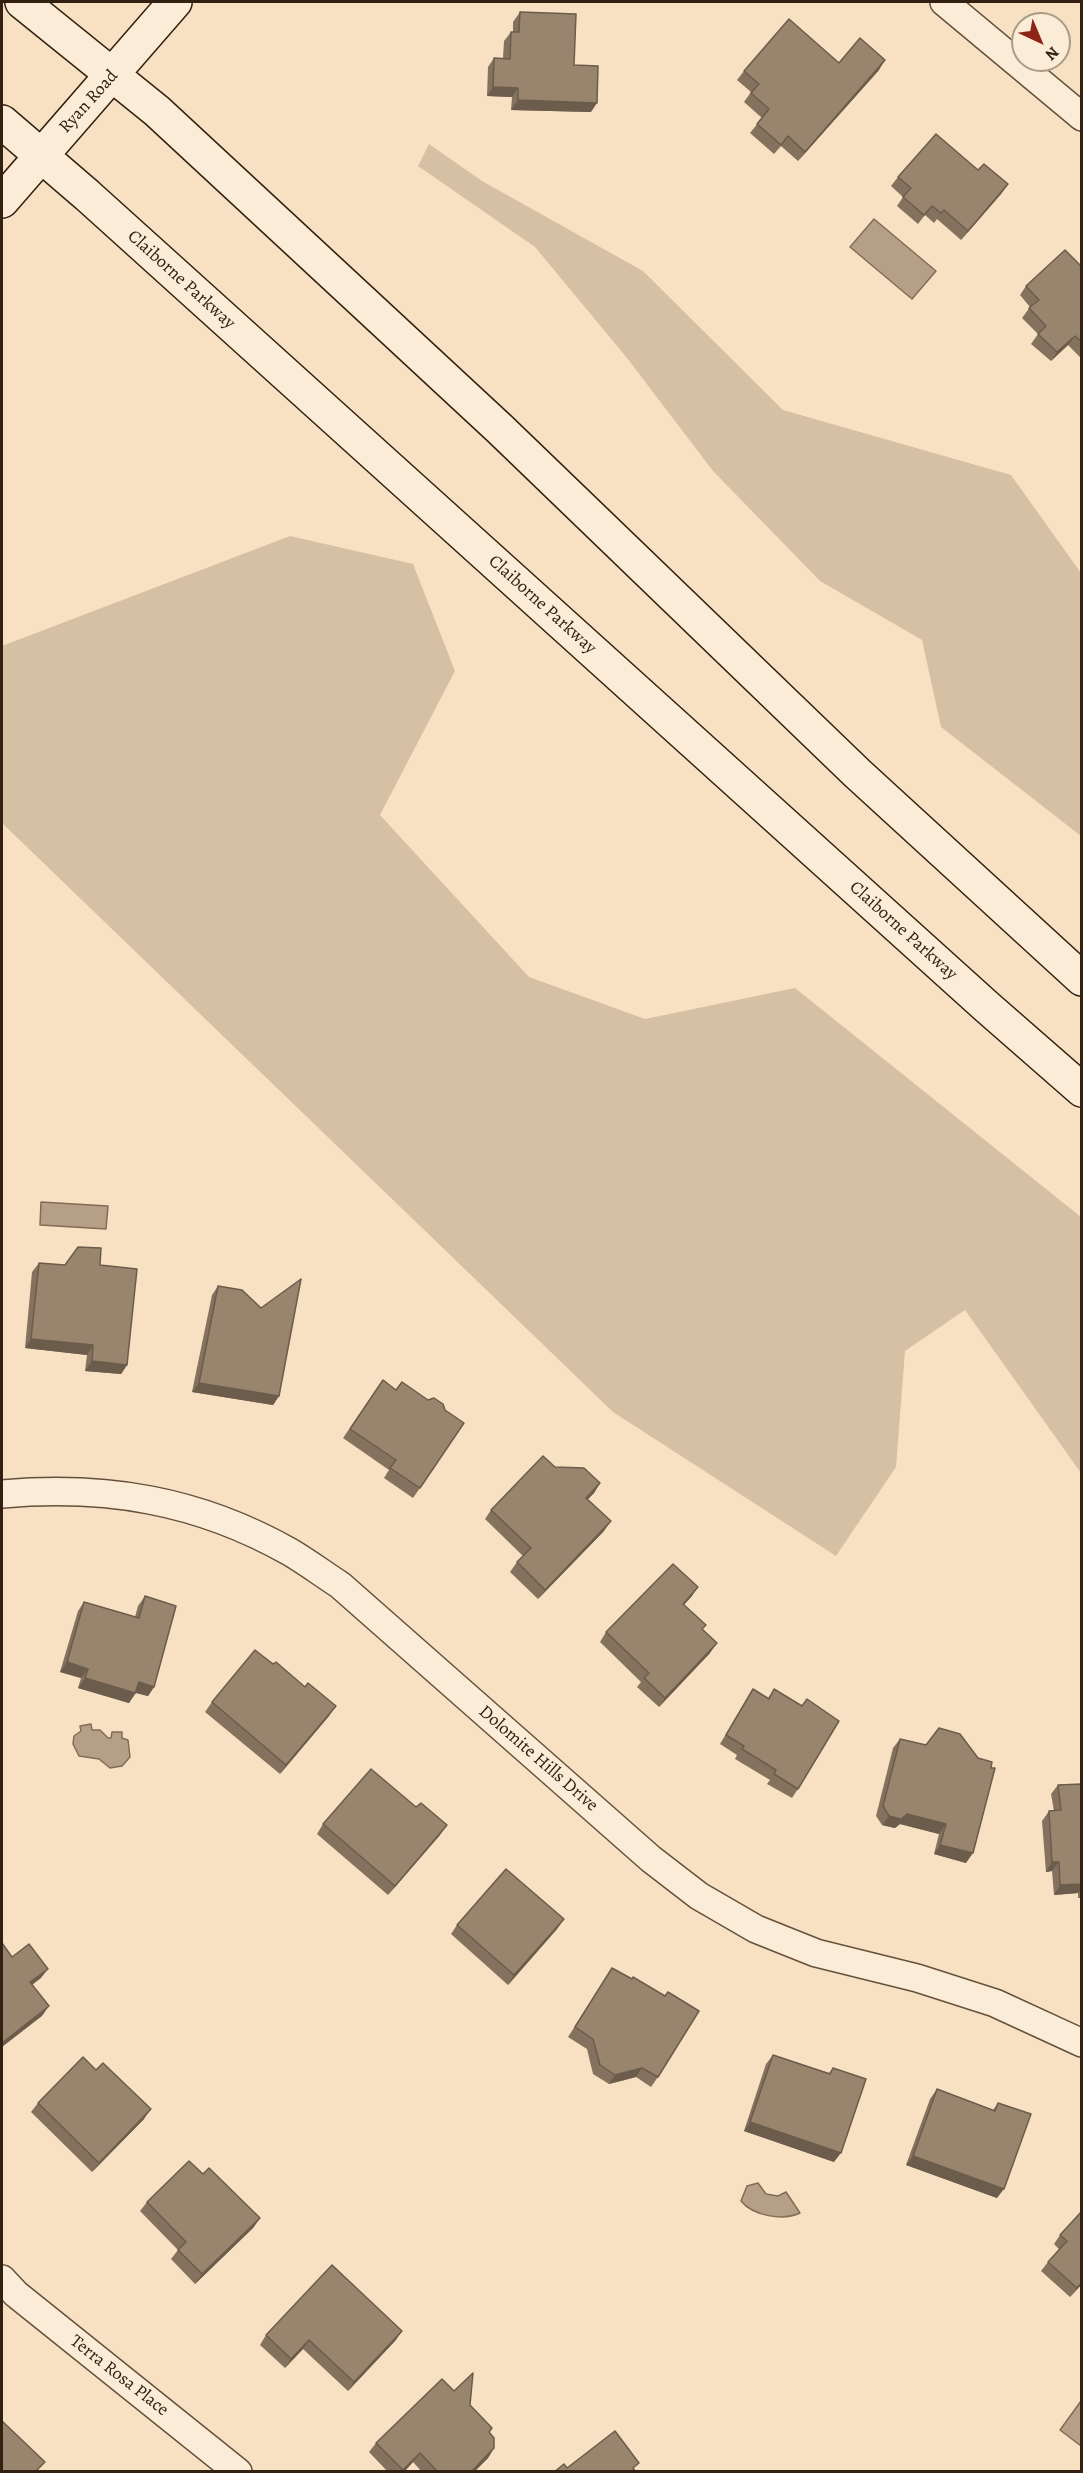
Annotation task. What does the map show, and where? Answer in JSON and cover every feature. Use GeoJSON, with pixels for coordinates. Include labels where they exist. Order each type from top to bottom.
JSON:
{"type":"FeatureCollection","features":[{"type":"Feature","properties":{"kind":"main road"},"geometry":{"type":"LineString","coordinates":[[2,14],[12,2]]}},
{"type":"Feature","properties":{"kind":"main road"},"geometry":{"type":"LineString","coordinates":[[22,2],[158,111],[500,429],[857,773],[1082,979]]}},
{"type":"Feature","properties":{"kind":"main road","name":"Ryan Road"},"geometry":{"type":"LineString","coordinates":[[2,201],[175,2]]}},
{"type":"Feature","properties":{"kind":"main road","name":"Claiborne Parkway"},"geometry":{"type":"LineString","coordinates":[[2,122],[87,195],[978,999],[1082,1090]]}},
{"type":"Feature","properties":{"kind":"street"},"geometry":{"type":"LineString","coordinates":[[944,2],[1082,117]]}},
{"type":"Feature","properties":{"kind":"street","name":"Dolomite Hills Drive"},"geometry":{"type":"LineString","coordinates":[[2,1494],[51,1490],[112,1493],[176,1504],[235,1525],[290,1552],[340,1586],[651,1859],[699,1896],[756,1929],[807,1949],[916,1977],[995,2003],[1082,2043]]}},
{"type":"Feature","properties":{"kind":"street","name":"Terra Rosa Place"},"geometry":{"type":"LineString","coordinates":[[2,2278],[43,2316],[169,2414],[238,2472]]}},
{"type":"Feature","properties":{"kind":"shaded area"},"geometry":{"type":"Polygon","coordinates":[[[429,144],[482,181],[643,271],[783,410],[1011,475],[1081,573],[1081,836],[941,727],[922,640],[820,581],[713,471],[627,358],[535,247],[418,166],[429,144]]]}},
{"type":"Feature","properties":{"kind":"shaded area"},"geometry":{"type":"Polygon","coordinates":[[[874,219],[936,271],[912,299],[850,247],[874,219]]]}},
{"type":"Feature","properties":{"kind":"shaded area"},"geometry":{"type":"Polygon","coordinates":[[[290,536],[413,564],[455,671],[380,815],[529,977],[645,1019],[795,988],[1081,1217],[1081,1473],[965,1310],[905,1351],[896,1467],[836,1556],[613,1412],[2,823],[2,646],[290,536]]]}},
{"type":"Feature","properties":{"kind":"shaded area"},"geometry":{"type":"Polygon","coordinates":[[[41,1202],[108,1206],[106,1229],[40,1225],[41,1202]]]}},
{"type":"Feature","properties":{"kind":"shaded area"},"geometry":{"type":"Polygon","coordinates":[[[91,1724],[92,1730],[100,1730],[108,1738],[111,1738],[112,1732],[122,1732],[122,1738],[128,1740],[130,1757],[122,1766],[110,1768],[99,1759],[79,1756],[73,1744],[74,1736],[81,1731],[80,1726],[91,1724]]]}},
{"type":"Feature","properties":{"kind":"shaded area"},"geometry":{"type":"Polygon","coordinates":[[[758,2183],[766,2194],[778,2196],[786,2192],[800,2213],[785,2217],[769,2216],[746,2206],[741,2201],[747,2186],[758,2183]]]}},
{"type":"Feature","properties":{"kind":"shaded area"},"geometry":{"type":"Polygon","coordinates":[[[1081,2401],[1082,2445],[1081,2446],[1060,2430],[1081,2401]]]}},
{"type":"Feature","properties":{"kind":"building"},"geometry":{"type":"Polygon","coordinates":[[[520,12],[576,14],[574,65],[598,66],[597,103],[518,100],[518,88],[493,87],[494,58],[510,59],[511,32],[519,32],[520,12]]]}},
{"type":"Feature","properties":{"kind":"building"},"geometry":{"type":"Polygon","coordinates":[[[789,19],[839,63],[860,38],[885,60],[805,152],[788,136],[781,145],[757,124],[769,109],[751,93],[759,84],[744,71],[789,19]]]}},
{"type":"Feature","properties":{"kind":"building"},"geometry":{"type":"Polygon","coordinates":[[[936,134],[978,170],[984,164],[1008,184],[968,231],[944,210],[941,213],[932,206],[924,215],[903,197],[911,188],[898,177],[936,134]]]}},
{"type":"Feature","properties":{"kind":"building"},"geometry":{"type":"Polygon","coordinates":[[[1065,250],[1082,265],[1082,342],[1075,336],[1057,352],[1038,334],[1046,326],[1029,308],[1039,300],[1026,286],[1065,250]]]}},
{"type":"Feature","properties":{"kind":"building"},"geometry":{"type":"Polygon","coordinates":[[[78,1247],[101,1248],[100,1265],[137,1269],[127,1365],[92,1361],[93,1345],[31,1339],[39,1263],[65,1265],[78,1247]]]}},
{"type":"Feature","properties":{"kind":"building"},"geometry":{"type":"Polygon","coordinates":[[[301,1279],[279,1396],[199,1383],[218,1286],[242,1290],[261,1308],[301,1279]]]}},
{"type":"Feature","properties":{"kind":"building"},"geometry":{"type":"Polygon","coordinates":[[[383,1380],[396,1390],[402,1382],[428,1400],[434,1398],[443,1404],[445,1410],[464,1423],[420,1488],[390,1468],[396,1460],[350,1429],[383,1380]]]}},
{"type":"Feature","properties":{"kind":"building"},"geometry":{"type":"Polygon","coordinates":[[[543,1456],[555,1467],[584,1468],[600,1483],[586,1498],[611,1521],[545,1590],[517,1562],[531,1548],[491,1510],[543,1456]]]}},
{"type":"Feature","properties":{"kind":"building"},"geometry":{"type":"Polygon","coordinates":[[[673,1564],[698,1587],[683,1604],[706,1625],[702,1629],[717,1643],[665,1698],[644,1678],[649,1673],[606,1632],[673,1564]]]}},
{"type":"Feature","properties":{"kind":"building"},"geometry":{"type":"Polygon","coordinates":[[[145,1596],[176,1606],[154,1687],[139,1682],[135,1693],[85,1678],[88,1669],[67,1662],[84,1602],[139,1618],[145,1596]]]}},
{"type":"Feature","properties":{"kind":"building"},"geometry":{"type":"Polygon","coordinates":[[[255,1650],[273,1664],[276,1662],[305,1687],[308,1683],[336,1706],[286,1765],[212,1702],[255,1650]]]}},
{"type":"Feature","properties":{"kind":"building"},"geometry":{"type":"Polygon","coordinates":[[[753,1689],[769,1699],[774,1689],[802,1706],[807,1699],[839,1721],[798,1789],[774,1774],[776,1770],[742,1749],[744,1746],[726,1735],[753,1689]]]}},
{"type":"Feature","properties":{"kind":"building"},"geometry":{"type":"Polygon","coordinates":[[[939,1728],[960,1734],[978,1758],[992,1762],[991,1768],[995,1768],[973,1853],[940,1845],[946,1824],[907,1814],[901,1819],[889,1816],[883,1806],[900,1739],[926,1745],[939,1728]]]}},
{"type":"Feature","properties":{"kind":"building"},"geometry":{"type":"Polygon","coordinates":[[[371,1769],[416,1807],[421,1803],[447,1825],[395,1886],[323,1824],[371,1769]]]}},
{"type":"Feature","properties":{"kind":"building"},"geometry":{"type":"Polygon","coordinates":[[[1082,1784],[1082,1884],[1060,1885],[1059,1862],[1052,1862],[1049,1811],[1061,1810],[1058,1785],[1082,1784]]]}},
{"type":"Feature","properties":{"kind":"building"},"geometry":{"type":"Polygon","coordinates":[[[506,1869],[564,1919],[514,1975],[457,1925],[506,1869]]]}},
{"type":"Feature","properties":{"kind":"building"},"geometry":{"type":"Polygon","coordinates":[[[2,1943],[12,1957],[29,1944],[48,1969],[30,1982],[49,2006],[2,2043],[2,1943]]]}},
{"type":"Feature","properties":{"kind":"building"},"geometry":{"type":"Polygon","coordinates":[[[612,1968],[632,1979],[633,1977],[665,1996],[668,1992],[699,2011],[658,2077],[642,2068],[615,2075],[600,2065],[593,2039],[575,2027],[612,1968]]]}},
{"type":"Feature","properties":{"kind":"building"},"geometry":{"type":"Polygon","coordinates":[[[773,2055],[830,2074],[833,2068],[866,2079],[841,2153],[750,2122],[773,2055]]]}},
{"type":"Feature","properties":{"kind":"building"},"geometry":{"type":"Polygon","coordinates":[[[83,2057],[96,2070],[103,2063],[151,2109],[99,2163],[38,2103],[83,2057]]]}},
{"type":"Feature","properties":{"kind":"building"},"geometry":{"type":"Polygon","coordinates":[[[937,2089],[995,2111],[998,2103],[1031,2114],[1004,2189],[913,2156],[937,2089]]]}},
{"type":"Feature","properties":{"kind":"building"},"geometry":{"type":"Polygon","coordinates":[[[189,2161],[203,2174],[209,2168],[260,2218],[202,2274],[178,2250],[186,2242],[147,2202],[189,2161]]]}},
{"type":"Feature","properties":{"kind":"building"},"geometry":{"type":"Polygon","coordinates":[[[1082,2211],[1082,2282],[1077,2288],[1048,2262],[1067,2241],[1060,2235],[1082,2211]]]}},
{"type":"Feature","properties":{"kind":"building"},"geometry":{"type":"Polygon","coordinates":[[[332,2265],[402,2331],[354,2382],[309,2340],[291,2359],[266,2335],[332,2265]]]}},
{"type":"Feature","properties":{"kind":"building"},"geometry":{"type":"Polygon","coordinates":[[[473,2373],[470,2405],[492,2428],[489,2432],[494,2438],[494,2448],[471,2472],[438,2472],[420,2453],[403,2470],[376,2443],[442,2379],[454,2391],[473,2373]]]}},
{"type":"Feature","properties":{"kind":"building"},"geometry":{"type":"Polygon","coordinates":[[[2,2421],[45,2462],[35,2472],[2,2472],[2,2421]]]}},
{"type":"Feature","properties":{"kind":"building"},"geometry":{"type":"Polygon","coordinates":[[[615,2431],[639,2463],[633,2468],[636,2472],[554,2472],[564,2464],[567,2468],[615,2431]]]}}]}
